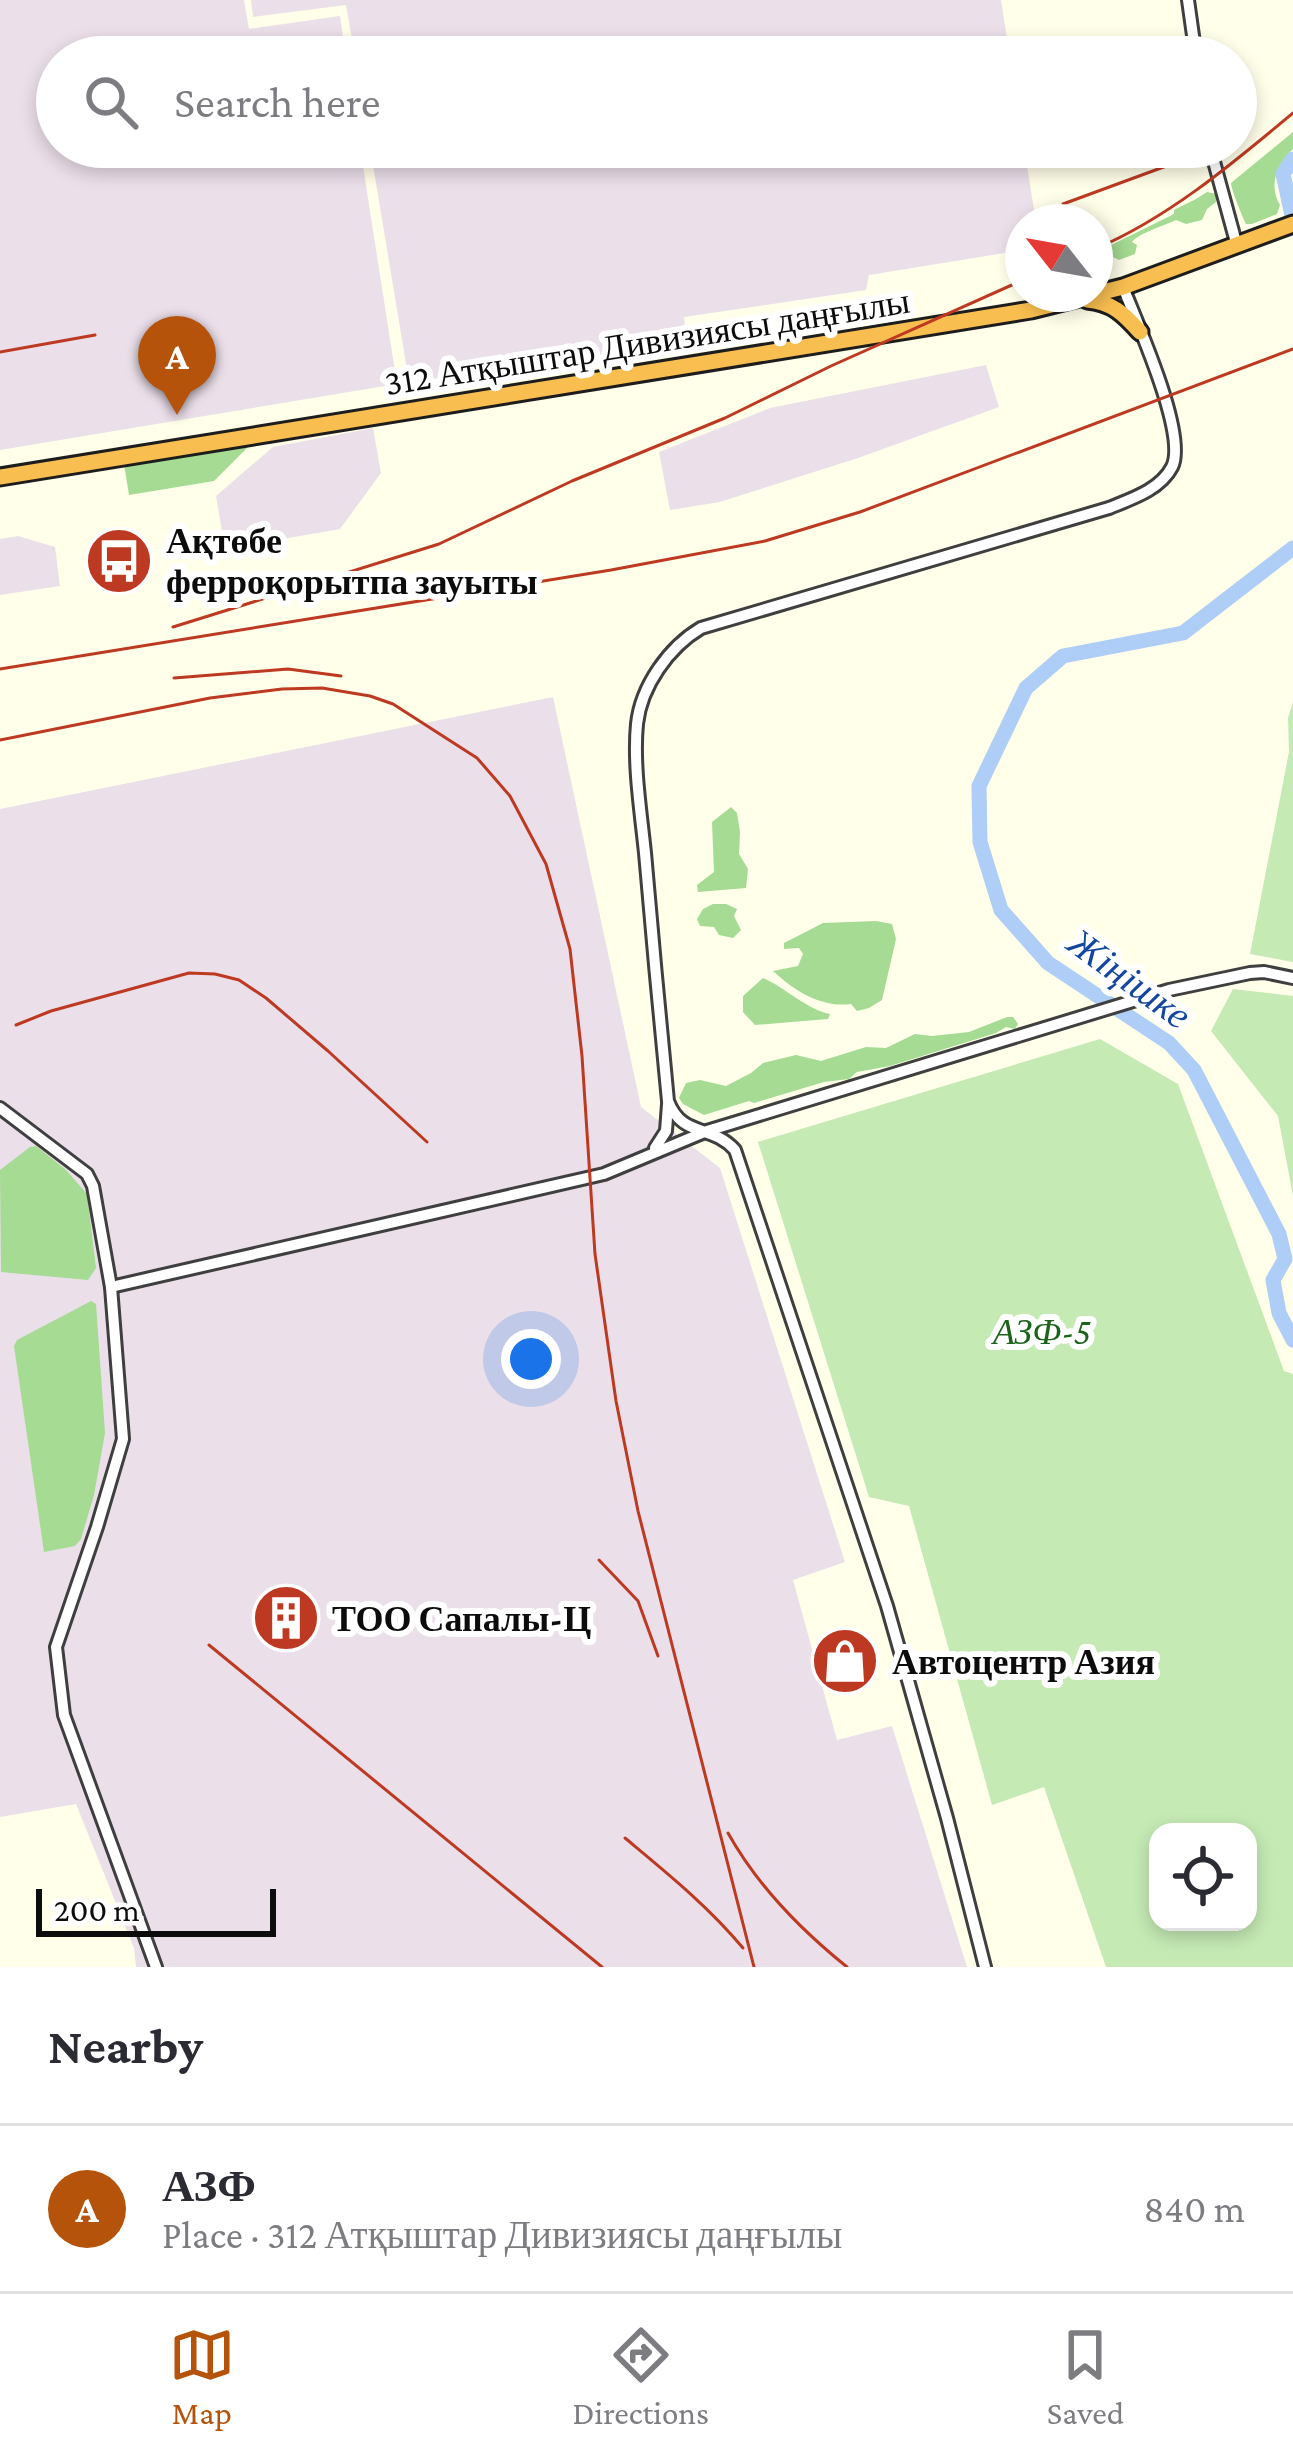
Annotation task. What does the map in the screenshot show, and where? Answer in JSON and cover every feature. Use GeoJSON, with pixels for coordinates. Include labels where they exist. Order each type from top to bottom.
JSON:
{"type":"FeatureCollection","features":[{"type":"Feature","properties":{"kind":"highway","name":"312 Атқыштар Дивизиясы даңғылы"},"geometry":{"type":"LineString","coordinates":[[1113,290],[1293,224]]}},
{"type":"Feature","properties":{"kind":"highway"},"geometry":{"type":"LineString","coordinates":[[1113,306],[1140,332]]}},
{"type":"Feature","properties":{"kind":"highway","name":"312 Атқыштар Дивизиясы даңғылы"},"geometry":{"type":"LineString","coordinates":[[0,477],[1005,312]]}},
{"type":"Feature","properties":{"kind":"street"},"geometry":{"type":"LineString","coordinates":[[1188,0],[1193,36]]}},
{"type":"Feature","properties":{"kind":"street"},"geometry":{"type":"LineString","coordinates":[[1216,168],[1237,246]]}},
{"type":"Feature","properties":{"kind":"street"},"geometry":{"type":"LineString","coordinates":[[652,1153],[666,1131],[668,1101],[637,723],[654,677],[683,638],[718,621],[1109,508],[1153,488],[1174,465],[1176,453],[1165,398],[1123,287]]}},
{"type":"Feature","properties":{"kind":"street"},"geometry":{"type":"LineString","coordinates":[[111,1287],[604,1174],[706,1132],[1162,992],[1264,972],[1293,978]]}},
{"type":"Feature","properties":{"kind":"street"},"geometry":{"type":"LineString","coordinates":[[668,1101],[679,1120],[724,1138],[735,1150],[887,1606],[985,1967]]}},
{"type":"Feature","properties":{"kind":"street"},"geometry":{"type":"LineString","coordinates":[[0,1108],[87,1174],[93,1186],[111,1287],[123,1439],[56,1647],[64,1715],[157,1967]]}},
{"type":"Feature","properties":{"kind":"street"},"geometry":{"type":"LineString","coordinates":[[735,1150],[751,1118]]}},
{"type":"Feature","properties":{"kind":"shaded area","name":"Ақтөбе ферроқорытпа зауыты"},"geometry":{"type":"Polygon","coordinates":[[[0,0],[244,0],[249,29],[340,16],[343,36],[36,36],[36,168],[363,168],[397,384],[0,450],[0,0]]]}},
{"type":"Feature","properties":{"kind":"shaded area"},"geometry":{"type":"Polygon","coordinates":[[[251,0],[1001,0],[1007,36],[351,36],[346,5],[253,17],[251,0]]]}},
{"type":"Feature","properties":{"kind":"shaded area"},"geometry":{"type":"Polygon","coordinates":[[[373,168],[1027,168],[1033,204],[1005,204],[1005,253],[869,275],[866,290],[684,317],[687,349],[409,382],[373,168]]]}},
{"type":"Feature","properties":{"kind":"shaded area"},"geometry":{"type":"Polygon","coordinates":[[[986,365],[999,407],[720,502],[670,510],[659,452],[770,408],[986,365]]]}},
{"type":"Feature","properties":{"kind":"shaded area"},"geometry":{"type":"Polygon","coordinates":[[[373,428],[381,473],[340,529],[225,549],[216,496],[273,447],[373,428]]]}},
{"type":"Feature","properties":{"kind":"shaded area"},"geometry":{"type":"Polygon","coordinates":[[[18,536],[55,547],[60,586],[0,595],[0,539],[18,536]]]}},
{"type":"Feature","properties":{"kind":"shaded area"},"geometry":{"type":"Polygon","coordinates":[[[553,697],[641,1107],[720,1168],[845,1562],[793,1580],[837,1740],[892,1726],[967,1967],[136,1967],[134,1948],[76,1804],[0,1817],[0,809],[553,697]]]}},
{"type":"Feature","properties":{"kind":"green space"},"geometry":{"type":"Polygon","coordinates":[[[1293,132],[1293,149],[1276,175],[1277,214],[1246,224],[1231,183],[1249,168],[1257,168],[1257,162],[1293,132]]]}},
{"type":"Feature","properties":{"kind":"green space"},"geometry":{"type":"Polygon","coordinates":[[[1207,192],[1217,194],[1202,220],[1186,224],[1176,220],[1132,242],[1137,245],[1135,254],[1119,260],[1113,257],[1113,244],[1207,192]]]}},
{"type":"Feature","properties":{"kind":"green space"},"geometry":{"type":"Polygon","coordinates":[[[251,444],[214,481],[129,495],[124,464],[251,444]]]}},
{"type":"Feature","properties":{"kind":"green space"},"geometry":{"type":"Polygon","coordinates":[[[1293,702],[1293,962],[1250,954],[1289,752],[1288,718],[1293,702]]]}},
{"type":"Feature","properties":{"kind":"green space"},"geometry":{"type":"Polygon","coordinates":[[[731,807],[737,813],[739,854],[748,869],[746,888],[698,892],[697,885],[714,872],[712,822],[731,807]]]}},
{"type":"Feature","properties":{"kind":"green space"},"geometry":{"type":"Polygon","coordinates":[[[713,904],[737,909],[734,916],[741,930],[733,938],[719,935],[714,927],[700,926],[697,919],[713,904]]]}},
{"type":"Feature","properties":{"kind":"green space"},"geometry":{"type":"Polygon","coordinates":[[[823,923],[892,924],[896,939],[882,1000],[869,1008],[857,1011],[851,1004],[819,1001],[773,971],[798,966],[803,954],[799,948],[784,949],[784,943],[823,923]]]}},
{"type":"Feature","properties":{"kind":"green space"},"geometry":{"type":"Polygon","coordinates":[[[763,978],[830,1014],[828,1019],[755,1025],[743,1012],[743,996],[763,978]]]}},
{"type":"Feature","properties":{"kind":"green space"},"geometry":{"type":"Polygon","coordinates":[[[1233,989],[1293,996],[1293,1196],[1278,1116],[1211,1031],[1233,989]]]}},
{"type":"Feature","properties":{"kind":"green space"},"geometry":{"type":"Polygon","coordinates":[[[1007,1017],[1018,1024],[1015,1029],[1006,1027],[890,1066],[857,1072],[849,1079],[754,1103],[704,1115],[679,1098],[686,1083],[700,1080],[726,1086],[763,1063],[796,1055],[821,1061],[866,1047],[886,1048],[915,1034],[969,1032],[1007,1017]]]}},
{"type":"Feature","properties":{"kind":"green space","name":"АЗФ-5"},"geometry":{"type":"Polygon","coordinates":[[[1100,1039],[1178,1084],[1284,1371],[1293,1374],[1293,1967],[1106,1967],[1044,1787],[992,1805],[909,1506],[869,1497],[758,1142],[1100,1039]]]}},
{"type":"Feature","properties":{"kind":"green space"},"geometry":{"type":"Polygon","coordinates":[[[36,1146],[87,1194],[96,1268],[88,1280],[1,1272],[0,1170],[36,1146]]]}},
{"type":"Feature","properties":{"kind":"green space"},"geometry":{"type":"Polygon","coordinates":[[[91,1301],[96,1304],[105,1433],[94,1495],[75,1546],[44,1552],[14,1346],[17,1340],[91,1301]]]}},
{"type":"Feature","properties":{"kind":"waterway","name":"Жіңішке"},"geometry":{"type":"LineString","coordinates":[[1293,159],[1283,174],[1293,220]]}},
{"type":"Feature","properties":{"kind":"waterway","name":"Жіңішке"},"geometry":{"type":"LineString","coordinates":[[1293,548],[1183,633],[1063,656],[1026,688],[979,786],[980,842],[1001,910],[1048,963],[1169,1043],[1194,1070],[1279,1234],[1285,1259],[1273,1280],[1279,1313],[1293,1340]]}},
{"type":"Feature","properties":{"kind":"railway"},"geometry":{"type":"LineString","coordinates":[[1257,142],[1293,113]]}},
{"type":"Feature","properties":{"kind":"railway"},"geometry":{"type":"LineString","coordinates":[[1063,204],[1161,168]]}},
{"type":"Feature","properties":{"kind":"railway"},"geometry":{"type":"LineString","coordinates":[[1113,240],[1174,206],[1225,168]]}},
{"type":"Feature","properties":{"kind":"railway"},"geometry":{"type":"LineString","coordinates":[[173,627],[439,544],[1005,288]]}},
{"type":"Feature","properties":{"kind":"railway"},"geometry":{"type":"LineString","coordinates":[[0,352],[95,335]]}},
{"type":"Feature","properties":{"kind":"railway"},"geometry":{"type":"LineString","coordinates":[[0,669],[765,541],[860,512],[1293,349]]}},
{"type":"Feature","properties":{"kind":"railway"},"geometry":{"type":"LineString","coordinates":[[174,678],[288,669],[341,676]]}},
{"type":"Feature","properties":{"kind":"railway"},"geometry":{"type":"LineString","coordinates":[[0,740],[210,698],[322,688],[393,704],[477,758],[510,796],[546,864],[570,949],[595,1254],[616,1401],[638,1511],[754,1967]]}},
{"type":"Feature","properties":{"kind":"railway"},"geometry":{"type":"LineString","coordinates":[[16,1025],[189,973],[239,980],[328,1051],[427,1142]]}},
{"type":"Feature","properties":{"kind":"railway"},"geometry":{"type":"LineString","coordinates":[[599,1560],[638,1601],[658,1656]]}},
{"type":"Feature","properties":{"kind":"railway"},"geometry":{"type":"LineString","coordinates":[[209,1645],[602,1967]]}},
{"type":"Feature","properties":{"kind":"railway"},"geometry":{"type":"LineString","coordinates":[[728,1833],[781,1906],[847,1967]]}},
{"type":"Feature","properties":{"kind":"railway"},"geometry":{"type":"LineString","coordinates":[[625,1838],[743,1948]]}},
{"type":"Feature","properties":{"kind":"place","name":"АЗФ"},"geometry":{"type":"Point","coordinates":[177,415]}},
{"type":"Feature","properties":{"kind":"place","name":"Ақтөбе ферроқорытпа зауыты"},"geometry":{"type":"Point","coordinates":[119,561]}},
{"type":"Feature","properties":{"kind":"place","name":"ТОО Сапалы-Ц"},"geometry":{"type":"Point","coordinates":[286,1618]}},
{"type":"Feature","properties":{"kind":"place","name":"Автоцентр Азия"},"geometry":{"type":"Point","coordinates":[845,1661]}}]}
